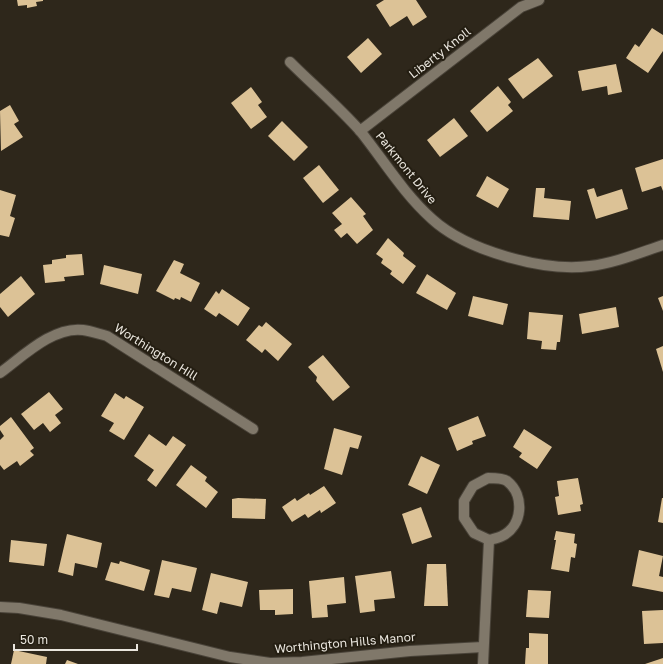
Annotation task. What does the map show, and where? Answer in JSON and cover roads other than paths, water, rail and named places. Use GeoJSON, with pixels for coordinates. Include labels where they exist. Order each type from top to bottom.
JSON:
{"type":"FeatureCollection","features":[{"type":"Feature","properties":{"kind":"street","name":"Liberty Knoll"},"geometry":{"type":"LineString","coordinates":[[360,131],[521,7],[539,0]]}},
{"type":"Feature","properties":{"kind":"street","name":"Parkmont Drive"},"geometry":{"type":"LineString","coordinates":[[290,62],[360,131],[432,220],[463,241],[495,254],[555,266],[589,266],[616,261],[663,245]]}},
{"type":"Feature","properties":{"kind":"street","name":"Worthington Hill"},"geometry":{"type":"LineString","coordinates":[[0,373],[42,342],[56,334],[82,330],[107,336],[253,429]]}},
{"type":"Feature","properties":{"kind":"street"},"geometry":{"type":"LineString","coordinates":[[488,478],[506,480],[515,490],[519,502],[519,515],[512,527],[502,536],[490,540],[474,533],[464,518],[464,501],[473,486],[488,478]]}},
{"type":"Feature","properties":{"kind":"street"},"geometry":{"type":"LineString","coordinates":[[483,664],[490,540]]}},
{"type":"Feature","properties":{"kind":"street","name":"Worthington Hills Manor"},"geometry":{"type":"LineString","coordinates":[[0,607],[19,608],[61,615],[230,657],[270,663],[302,662],[410,651],[483,647]]}}]}
